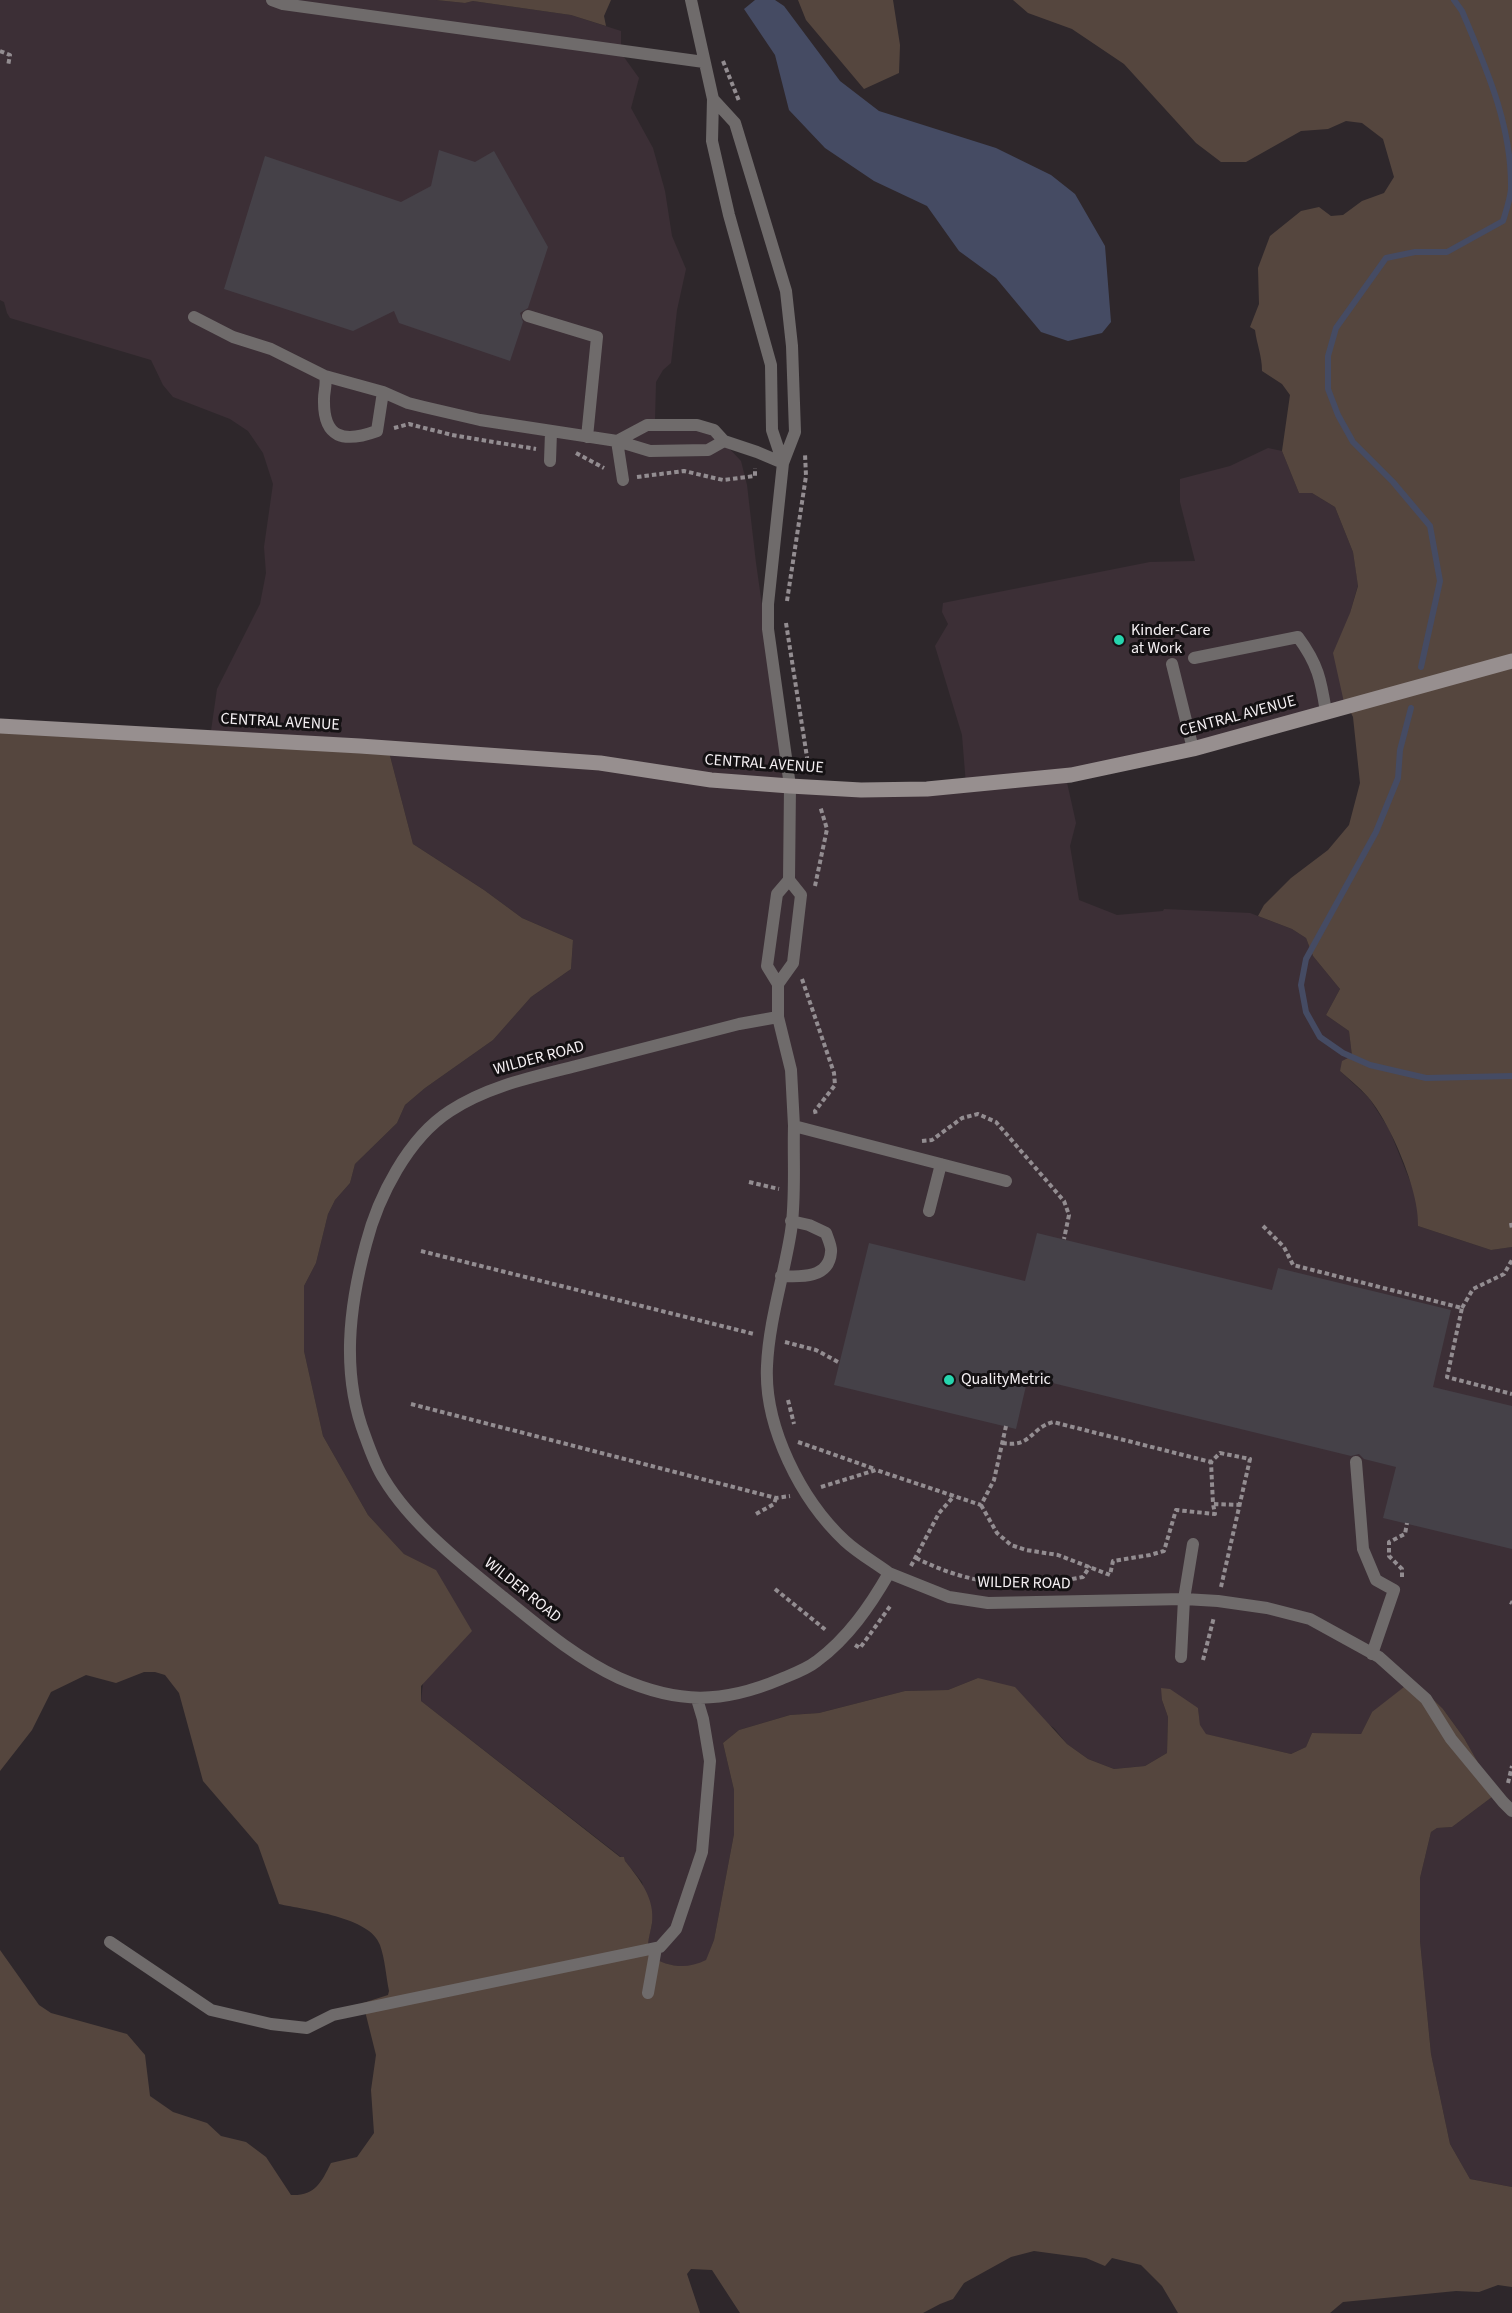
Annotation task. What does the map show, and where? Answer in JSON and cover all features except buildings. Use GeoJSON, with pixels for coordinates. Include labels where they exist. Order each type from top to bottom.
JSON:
{"type":"FeatureCollection","features":[{"type":"Feature","properties":{"kind":"main road","name":"CENTRAL AVENUE"},"geometry":{"type":"LineString","coordinates":[[0,726],[348,745],[589,762],[711,780],[790,786],[861,790],[916,789],[1071,775],[1194,749],[1512,661]]}},
{"type":"Feature","properties":{"kind":"lane"},"geometry":{"type":"LineString","coordinates":[[273,0],[283,4],[704,62]]}},
{"type":"Feature","properties":{"kind":"lane"},"geometry":{"type":"LineString","coordinates":[[691,0],[713,99],[712,141],[729,215],[771,365],[772,430],[783,463]]}},
{"type":"Feature","properties":{"kind":"lane"},"geometry":{"type":"LineString","coordinates":[[713,99],[735,123],[763,212],[786,291],[793,365],[795,432],[783,463],[768,604],[768,629],[790,786],[789,880],[801,895],[793,963],[778,984]]}},
{"type":"Feature","properties":{"kind":"lane"},"geometry":{"type":"LineString","coordinates":[[528,316],[597,337],[587,437]]}},
{"type":"Feature","properties":{"kind":"lane"},"geometry":{"type":"LineString","coordinates":[[194,317],[233,337],[271,350],[325,376],[383,392],[424,407],[480,420],[617,441],[650,451],[708,450],[724,441]]}},
{"type":"Feature","properties":{"kind":"lane"},"geometry":{"type":"LineString","coordinates":[[771,365],[793,365]]}},
{"type":"Feature","properties":{"kind":"lane"},"geometry":{"type":"LineString","coordinates":[[325,376],[326,423],[331,431],[344,436],[365,435],[377,431],[383,392]]}},
{"type":"Feature","properties":{"kind":"lane"},"geometry":{"type":"LineString","coordinates":[[617,441],[647,425],[697,425],[714,430],[724,441],[783,463]]}},
{"type":"Feature","properties":{"kind":"lane"},"geometry":{"type":"LineString","coordinates":[[550,455],[551,432]]}},
{"type":"Feature","properties":{"kind":"lane"},"geometry":{"type":"LineString","coordinates":[[617,441],[622,477]]}},
{"type":"Feature","properties":{"kind":"lane"},"geometry":{"type":"LineString","coordinates":[[1194,658],[1298,637],[1313,657],[1322,683],[1326,712]]}},
{"type":"Feature","properties":{"kind":"lane"},"geometry":{"type":"LineString","coordinates":[[1172,664],[1194,749]]}},
{"type":"Feature","properties":{"kind":"lane"},"geometry":{"type":"LineString","coordinates":[[789,880],[777,894],[767,966],[778,984],[778,1017],[791,1070],[794,1126],[791,1221],[770,1338],[767,1367],[769,1396],[778,1433],[793,1472],[817,1510],[845,1540],[889,1573]]}},
{"type":"Feature","properties":{"kind":"lane","name":"WILDER ROAD"},"geometry":{"type":"LineString","coordinates":[[778,1017],[740,1024],[497,1087],[450,1111],[424,1132],[387,1185],[370,1229],[352,1300],[350,1352],[353,1393],[366,1440],[383,1478],[400,1501],[449,1554],[558,1642],[620,1678],[650,1690],[697,1699],[717,1698],[756,1688],[815,1664],[834,1647],[869,1606],[889,1573],[949,1597],[988,1603],[1184,1599],[1267,1608],[1310,1619],[1372,1654],[1426,1700],[1451,1739],[1512,1811]]}},
{"type":"Feature","properties":{"kind":"lane"},"geometry":{"type":"LineString","coordinates":[[794,1126],[1006,1182]]}},
{"type":"Feature","properties":{"kind":"lane"},"geometry":{"type":"LineString","coordinates":[[929,1211],[940,1164]]}},
{"type":"Feature","properties":{"kind":"lane"},"geometry":{"type":"LineString","coordinates":[[781,1276],[808,1278],[825,1269],[831,1252],[826,1233],[809,1225],[791,1221]]}},
{"type":"Feature","properties":{"kind":"lane"},"geometry":{"type":"LineString","coordinates":[[1356,1462],[1363,1549],[1376,1580],[1394,1590],[1372,1654]]}},
{"type":"Feature","properties":{"kind":"lane"},"geometry":{"type":"LineString","coordinates":[[1181,1657],[1184,1599],[1192,1544]]}},
{"type":"Feature","properties":{"kind":"lane"},"geometry":{"type":"LineString","coordinates":[[110,1942],[211,2010],[271,2024],[307,2028],[333,2015],[660,1947],[676,1929],[702,1852],[710,1761],[697,1699]]}},
{"type":"Feature","properties":{"kind":"lane"},"geometry":{"type":"LineString","coordinates":[[648,1993],[656,1948]]}},
{"type":"Feature","properties":{"kind":"path"},"geometry":{"type":"LineString","coordinates":[[0,51],[10,55],[8,66]]}},
{"type":"Feature","properties":{"kind":"path"},"geometry":{"type":"LineString","coordinates":[[386,430],[409,424],[550,455],[573,452],[622,477],[684,471],[723,480],[754,476],[757,452]]}},
{"type":"Feature","properties":{"kind":"path"},"geometry":{"type":"LineString","coordinates":[[786,603],[806,476],[804,446]]}},
{"type":"Feature","properties":{"kind":"path"},"geometry":{"type":"LineString","coordinates":[[785,614],[806,759]]}},
{"type":"Feature","properties":{"kind":"path"},"geometry":{"type":"LineString","coordinates":[[813,896],[827,829]]}},
{"type":"Feature","properties":{"kind":"path"},"geometry":{"type":"LineString","coordinates":[[800,974],[834,1073],[835,1085],[814,1111],[817,1116]]}},
{"type":"Feature","properties":{"kind":"path"},"geometry":{"type":"LineString","coordinates":[[915,1140],[925,1142],[932,1140],[962,1118],[978,1114],[996,1122],[1064,1201],[1069,1215],[1064,1239]]}},
{"type":"Feature","properties":{"kind":"path"},"geometry":{"type":"LineString","coordinates":[[1511,1224],[1512,1229]]}},
{"type":"Feature","properties":{"kind":"path"},"geometry":{"type":"LineString","coordinates":[[1263,1226],[1284,1247],[1293,1264],[1462,1308]]}},
{"type":"Feature","properties":{"kind":"path"},"geometry":{"type":"LineString","coordinates":[[421,1251],[816,1350],[840,1363]]}},
{"type":"Feature","properties":{"kind":"path"},"geometry":{"type":"LineString","coordinates":[[1512,1260],[1504,1274],[1473,1288],[1462,1308],[1447,1377],[1512,1394]]}},
{"type":"Feature","properties":{"kind":"path"},"geometry":{"type":"LineString","coordinates":[[785,1351],[787,1331]]}},
{"type":"Feature","properties":{"kind":"path"},"geometry":{"type":"LineString","coordinates":[[786,1391],[798,1442],[803,1453]]}},
{"type":"Feature","properties":{"kind":"path"},"geometry":{"type":"LineString","coordinates":[[411,1404],[776,1498],[806,1492],[876,1470]]}},
{"type":"Feature","properties":{"kind":"path"},"geometry":{"type":"LineString","coordinates":[[1002,1443],[1016,1445],[1053,1422],[1211,1462]]}},
{"type":"Feature","properties":{"kind":"path"},"geometry":{"type":"LineString","coordinates":[[981,1505],[994,1480],[1006,1426]]}},
{"type":"Feature","properties":{"kind":"path"},"geometry":{"type":"LineString","coordinates":[[798,1442],[981,1505],[997,1533],[1011,1545],[1058,1555],[1110,1575],[1113,1561],[1164,1551],[1176,1510],[1215,1514],[1211,1462],[1220,1453],[1250,1459],[1223,1579]]}},
{"type":"Feature","properties":{"kind":"path"},"geometry":{"type":"LineString","coordinates":[[816,1479],[820,1488]]}},
{"type":"Feature","properties":{"kind":"path"},"geometry":{"type":"LineString","coordinates":[[756,1514],[774,1504],[776,1498]]}},
{"type":"Feature","properties":{"kind":"path"},"geometry":{"type":"LineString","coordinates":[[1213,1504],[1240,1505]]}},
{"type":"Feature","properties":{"kind":"path"},"geometry":{"type":"LineString","coordinates":[[1394,1590],[1403,1575],[1402,1569],[1389,1556],[1389,1542],[1405,1534],[1407,1523]]}},
{"type":"Feature","properties":{"kind":"path"},"geometry":{"type":"LineString","coordinates":[[916,1558],[964,1577],[1015,1585]]}},
{"type":"Feature","properties":{"kind":"path"},"geometry":{"type":"LineString","coordinates":[[1045,1584],[1083,1577],[1090,1566]]}},
{"type":"Feature","properties":{"kind":"path"},"geometry":{"type":"LineString","coordinates":[[1512,1766],[1507,1786],[1512,1789]]}},
{"type":"Feature","properties":{"kind":"shaded area"},"geometry":{"type":"Polygon","coordinates":[[[0,0],[436,0],[465,3],[473,1],[571,15],[621,31],[621,53],[639,78],[631,108],[653,148],[665,191],[672,236],[686,269],[677,310],[671,363],[663,370],[656,382],[655,420],[695,426],[724,443],[741,461],[747,485],[787,782],[966,785],[962,735],[935,646],[948,624],[942,612],[943,603],[1150,562],[1195,561],[1180,502],[1180,479],[1230,466],[1268,448],[1282,451],[1299,493],[1312,493],[1335,507],[1353,552],[1358,585],[1350,613],[1345,707],[1066,778],[1076,823],[1070,846],[1079,900],[1117,915],[1163,911],[1164,909],[1250,913],[1292,929],[1306,938],[1313,956],[1340,989],[1326,1015],[1349,1031],[1352,1056],[1340,1071],[1369,1098],[1389,1129],[1414,1191],[1419,1212],[1418,1226],[1491,1250],[1512,1247],[1512,2187],[1470,2179],[1450,2144],[1431,2054],[1420,1941],[1420,1878],[1431,1832],[1437,1828],[1452,1827],[1496,1794],[1464,1738],[1443,1709],[1372,1712],[1361,1734],[1312,1733],[1306,1747],[1291,1754],[1205,1734],[1200,1726],[1198,1708],[1162,1700],[1168,1717],[1167,1753],[1145,1766],[1114,1769],[1088,1759],[1067,1744],[1054,1728],[978,1678],[948,1690],[905,1691],[819,1713],[790,1715],[739,1730],[723,1743],[734,1790],[734,1834],[714,1940],[706,1961],[693,1967],[675,1966],[649,1956],[647,1944],[652,1924],[642,1882],[624,1857],[621,1857],[421,1701],[436,1570],[404,1554],[368,1515],[323,1436],[304,1351],[304,1286],[316,1263],[328,1214],[335,1200],[350,1183],[355,1164],[397,1123],[405,1105],[493,1040],[531,997],[571,969],[573,940],[522,918],[484,890],[413,844],[389,752],[210,738],[217,689],[260,604],[266,573],[264,547],[273,484],[263,453],[248,431],[230,419],[173,397],[163,385],[151,360],[10,318],[7,313],[4,302],[0,300],[0,0]]]}},
{"type":"Feature","properties":{"kind":"shaded area"},"geometry":{"type":"Polygon","coordinates":[[[436,0],[611,0],[604,16],[606,26],[571,15],[473,1],[465,3],[436,0]]]}},
{"type":"Feature","properties":{"kind":"shaded area"},"geometry":{"type":"Polygon","coordinates":[[[798,0],[893,0],[900,45],[899,73],[864,89],[806,20],[798,0]]]}},
{"type":"Feature","properties":{"kind":"shaded area"},"geometry":{"type":"Polygon","coordinates":[[[1013,0],[1512,0],[1512,1247],[1491,1250],[1418,1226],[1409,1177],[1394,1140],[1377,1108],[1358,1086],[1340,1071],[1342,1061],[1352,1056],[1349,1031],[1326,1015],[1340,989],[1313,956],[1306,938],[1292,929],[1258,916],[1264,905],[1291,878],[1328,850],[1349,825],[1360,783],[1353,717],[1348,707],[1345,707],[1333,653],[1350,613],[1358,586],[1353,552],[1335,507],[1312,493],[1299,493],[1282,451],[1290,395],[1282,384],[1262,371],[1255,330],[1250,327],[1259,304],[1258,268],[1270,236],[1301,211],[1319,207],[1331,216],[1343,215],[1362,201],[1384,193],[1394,177],[1383,139],[1362,123],[1346,121],[1328,129],[1301,131],[1246,162],[1221,162],[1196,143],[1124,64],[1072,29],[1028,13],[1013,0]]]}},
{"type":"Feature","properties":{"kind":"shaded area"},"geometry":{"type":"Polygon","coordinates":[[[0,728],[389,752],[413,844],[484,890],[522,918],[573,940],[571,969],[531,997],[493,1040],[405,1105],[397,1123],[355,1164],[350,1183],[335,1200],[328,1214],[316,1263],[304,1286],[304,1351],[323,1436],[368,1515],[404,1554],[436,1570],[472,1631],[421,1686],[421,1701],[620,1857],[624,1857],[649,1897],[652,1923],[648,1943],[649,1956],[671,1965],[691,1965],[706,1960],[714,1940],[734,1834],[734,1790],[723,1743],[739,1730],[790,1715],[819,1713],[905,1691],[948,1690],[978,1678],[1015,1687],[1067,1744],[1088,1759],[1114,1769],[1145,1766],[1167,1753],[1168,1717],[1162,1700],[1161,1688],[1170,1689],[1198,1708],[1200,1725],[1206,1734],[1291,1754],[1306,1747],[1312,1733],[1361,1734],[1372,1712],[1413,1680],[1443,1709],[1464,1738],[1496,1794],[1452,1827],[1437,1828],[1431,1832],[1420,1878],[1420,1941],[1431,2054],[1450,2144],[1470,2179],[1512,2187],[1512,2287],[1498,2285],[1479,2292],[1456,2291],[1343,2302],[1330,2313],[1178,2313],[1162,2286],[1141,2265],[1112,2258],[1105,2266],[1086,2258],[1034,2251],[1011,2257],[964,2283],[953,2299],[923,2313],[740,2313],[712,2270],[691,2269],[687,2274],[700,2313],[0,2313],[0,1950],[39,2005],[51,2013],[127,2034],[145,2055],[150,2096],[173,2112],[207,2123],[221,2136],[246,2142],[266,2157],[291,2195],[312,2191],[324,2177],[331,2163],[357,2157],[374,2133],[371,2090],[376,2055],[363,2003],[388,1995],[389,1991],[382,1950],[374,1935],[351,1921],[336,1916],[279,1904],[258,1845],[203,1781],[179,1693],[165,1675],[144,1672],[116,1683],[86,1675],[51,1692],[32,1730],[0,1771],[0,728]]]}},
{"type":"Feature","properties":{"kind":"water"},"geometry":{"type":"Polygon","coordinates":[[[755,0],[775,0],[784,6],[840,81],[879,111],[996,148],[1051,175],[1075,194],[1105,246],[1111,322],[1102,333],[1068,341],[1041,332],[996,278],[959,251],[927,206],[874,181],[825,148],[789,110],[775,55],[744,9],[755,0]]]}},
{"type":"Feature","properties":{"kind":"waterway"},"geometry":{"type":"LineString","coordinates":[[1421,667],[1440,581],[1430,526],[1393,482],[1353,442],[1338,415],[1328,389],[1328,356],[1336,328],[1386,258],[1415,252],[1447,252],[1503,221],[1511,189],[1507,142],[1496,97],[1480,54],[1462,11],[1454,0]]}},
{"type":"Feature","properties":{"kind":"waterway"},"geometry":{"type":"LineString","coordinates":[[1411,708],[1400,750],[1398,778],[1376,832],[1306,959],[1301,985],[1306,1012],[1320,1037],[1343,1053],[1370,1065],[1426,1078],[1512,1076]]}},
{"type":"Feature","properties":{"kind":"place","name":"Kinder-Care at Work"},"geometry":{"type":"Point","coordinates":[1119,640]}},
{"type":"Feature","properties":{"kind":"place","name":"QualityMetric"},"geometry":{"type":"Point","coordinates":[949,1380]}}]}
